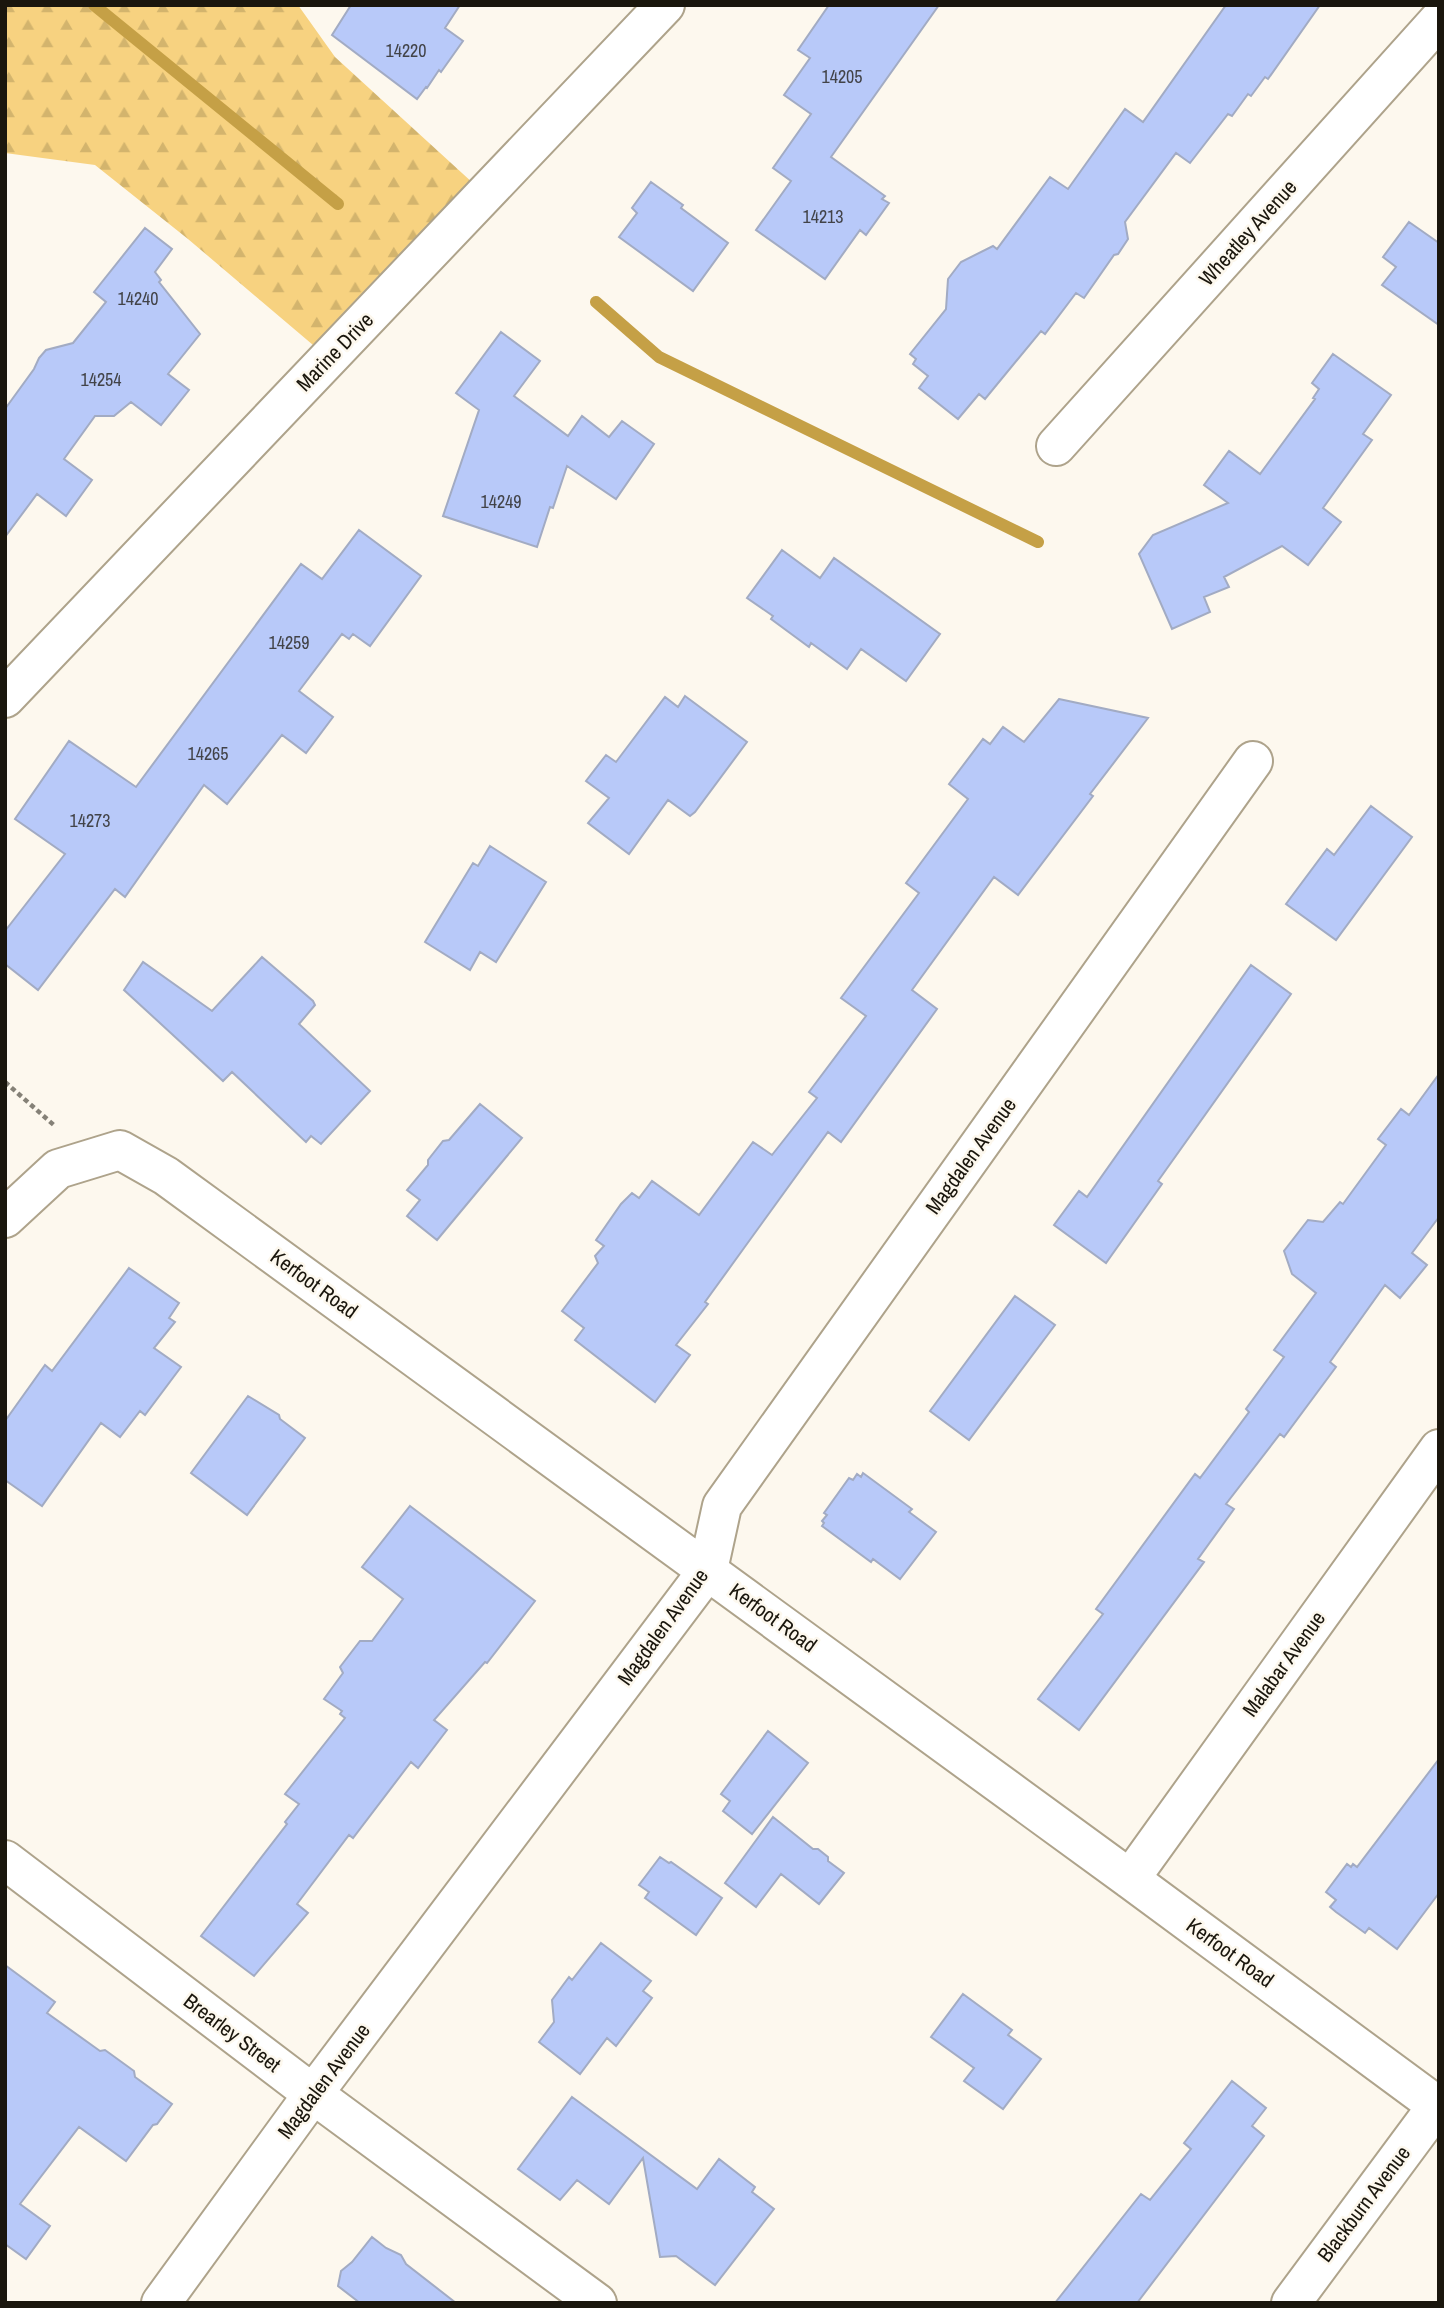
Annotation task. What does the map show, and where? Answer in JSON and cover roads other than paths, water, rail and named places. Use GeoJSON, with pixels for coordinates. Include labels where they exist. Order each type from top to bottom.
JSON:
{"type":"FeatureCollection","features":[{"type":"Feature","properties":{"kind":"street","name":"Marine Drive"},"geometry":{"type":"LineString","coordinates":[[5,698],[665,5]]}},
{"type":"Feature","properties":{"kind":"street","name":"Wheatley Avenue"},"geometry":{"type":"LineString","coordinates":[[1056,446],[1439,20]]}},
{"type":"Feature","properties":{"kind":"street","name":"Magdalen Avenue"},"geometry":{"type":"LineString","coordinates":[[161,2303],[313,2094],[708,1570],[722,1506],[1252,761]]}},
{"type":"Feature","properties":{"kind":"street","name":"Kerfoot Road"},"geometry":{"type":"LineString","coordinates":[[5,1218],[58,1169],[120,1150],[166,1176],[708,1570],[1438,2107]]}},
{"type":"Feature","properties":{"kind":"street","name":"Malabar Avenue"},"geometry":{"type":"LineString","coordinates":[[1130,1879],[1439,1449]]}},
{"type":"Feature","properties":{"kind":"street","name":"Brearley Street"},"geometry":{"type":"LineString","coordinates":[[5,1860],[313,2094],[597,2303]]}},
{"type":"Feature","properties":{"kind":"street","name":"Blackburn Avenue"},"geometry":{"type":"LineString","coordinates":[[1291,2303],[1438,2107]]}},
{"type":"Feature","properties":{"kind":"waterway"},"geometry":{"type":"LineString","coordinates":[[94,5],[338,204]]}},
{"type":"Feature","properties":{"kind":"waterway"},"geometry":{"type":"LineString","coordinates":[[596,302],[659,357],[1038,542]]}}]}
